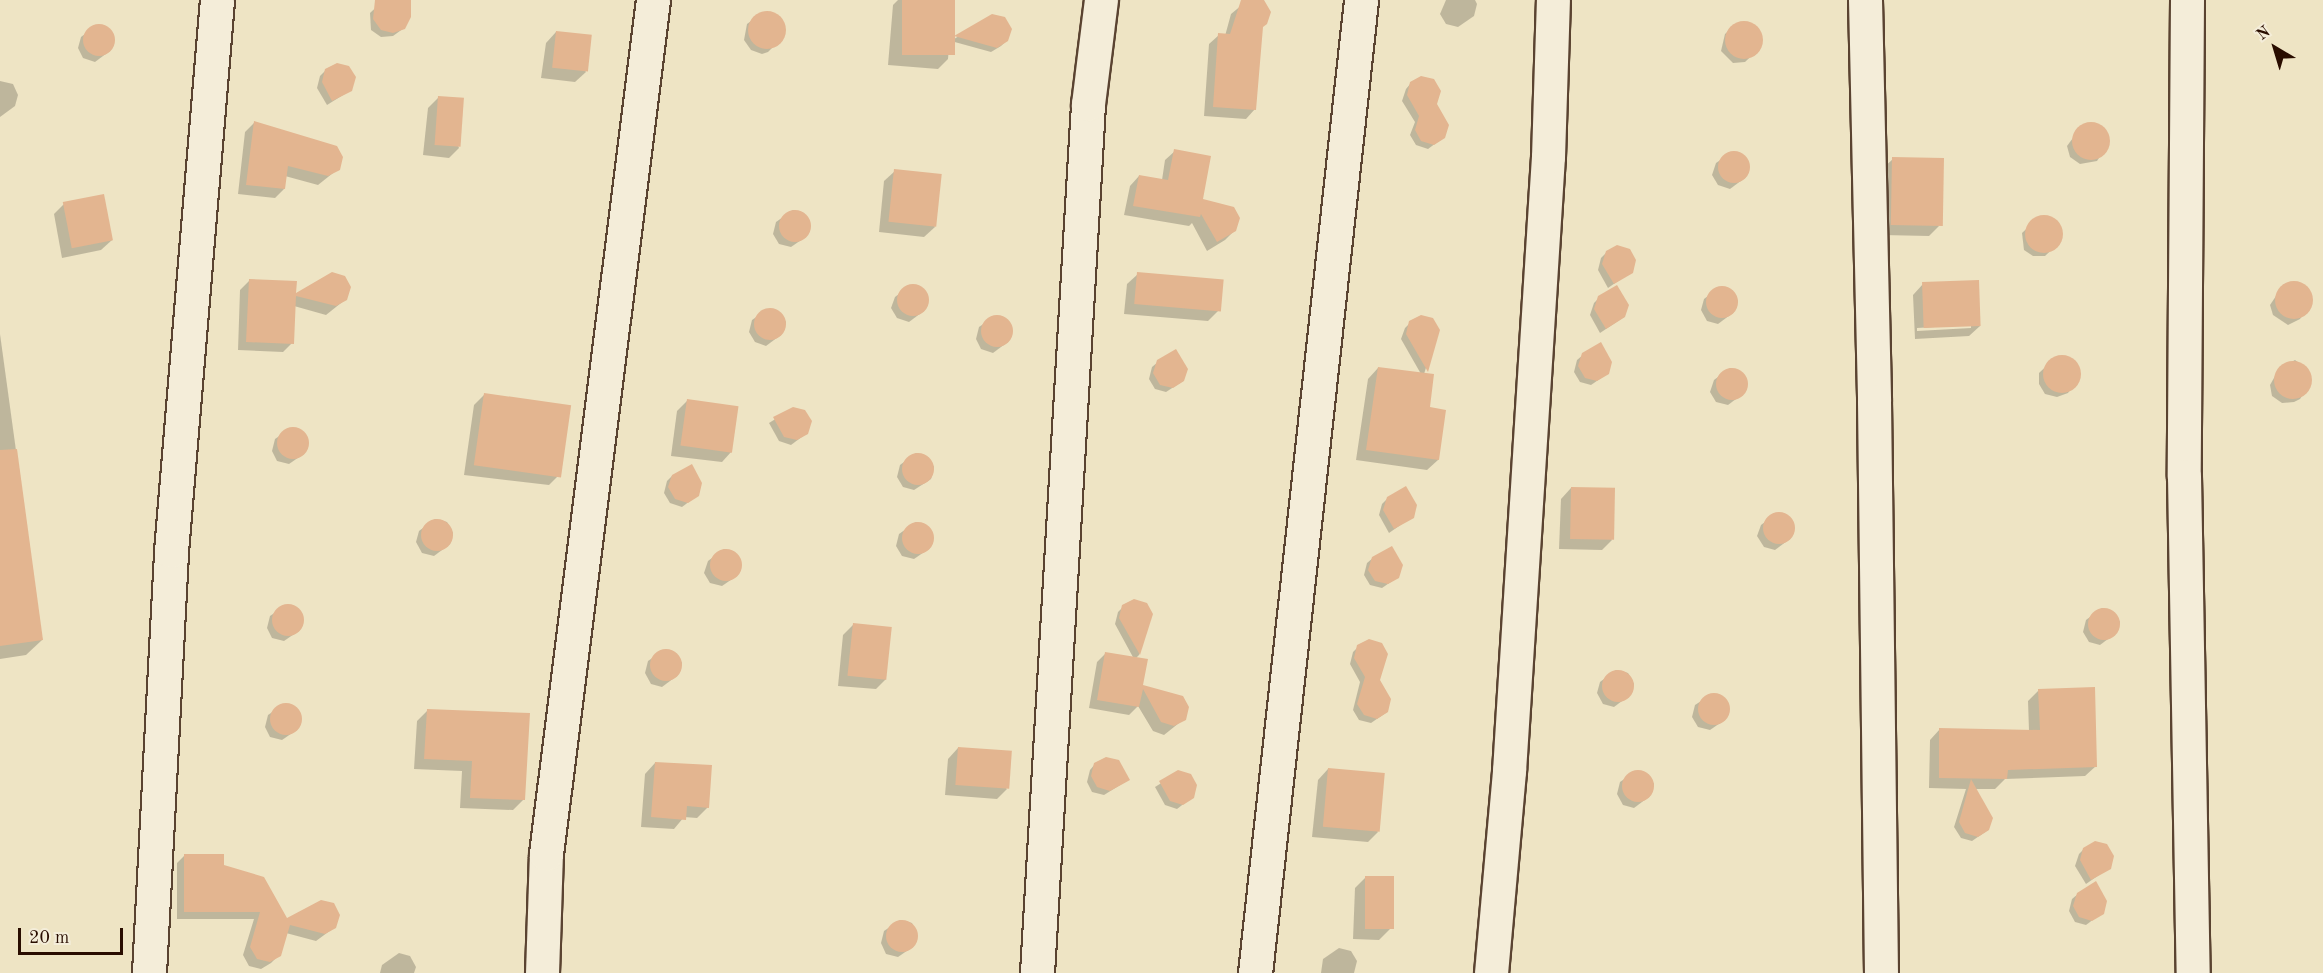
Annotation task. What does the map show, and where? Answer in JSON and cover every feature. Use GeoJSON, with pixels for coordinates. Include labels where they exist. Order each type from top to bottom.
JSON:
{"type":"FeatureCollection","features":[{"type":"Feature","properties":{"kind":"street"},"geometry":{"type":"LineString","coordinates":[[149,973],[171,550],[218,0]]}},
{"type":"Feature","properties":{"kind":"street"},"geometry":{"type":"LineString","coordinates":[[542,973],[546,854],[653,0]]}},
{"type":"Feature","properties":{"kind":"street"},"geometry":{"type":"LineString","coordinates":[[1037,973],[1088,104],[1101,0]]}},
{"type":"Feature","properties":{"kind":"street"},"geometry":{"type":"LineString","coordinates":[[1255,973],[1361,0]]}},
{"type":"Feature","properties":{"kind":"street"},"geometry":{"type":"LineString","coordinates":[[1491,973],[1517,642],[1548,157],[1553,0]]}},
{"type":"Feature","properties":{"kind":"street"},"geometry":{"type":"LineString","coordinates":[[1865,0],[1874,401],[1881,973]]}},
{"type":"Feature","properties":{"kind":"street"},"geometry":{"type":"LineString","coordinates":[[2187,0],[2184,476],[2193,973]]}},
{"type":"Feature","properties":{"kind":"building"},"geometry":{"type":"Polygon","coordinates":[[[375,0],[411,0],[411,17],[405,29],[393,33],[381,30],[373,19],[375,0]]]}},
{"type":"Feature","properties":{"kind":"building"},"geometry":{"type":"Polygon","coordinates":[[[902,0],[955,0],[955,55],[902,55],[902,0]]]}},
{"type":"Feature","properties":{"kind":"building"},"geometry":{"type":"Polygon","coordinates":[[[1241,0],[1264,0],[1271,12],[1267,24],[1263,27],[1256,110],[1213,107],[1218,33],[1230,34],[1241,0]]]}},
{"type":"Feature","properties":{"kind":"building"},"geometry":{"type":"Polygon","coordinates":[[[767,11],[781,16],[786,30],[781,44],[767,49],[753,44],[748,30],[753,16],[767,11]]]}},
{"type":"Feature","properties":{"kind":"building"},"geometry":{"type":"Polygon","coordinates":[[[992,14],[1005,17],[1012,29],[1008,41],[997,48],[954,36],[992,14]]]}},
{"type":"Feature","properties":{"kind":"building"},"geometry":{"type":"Polygon","coordinates":[[[1744,21],[1758,26],[1763,40],[1758,54],[1744,59],[1730,54],[1725,40],[1730,26],[1744,21]]]}},
{"type":"Feature","properties":{"kind":"building"},"geometry":{"type":"Polygon","coordinates":[[[99,24],[111,28],[115,40],[111,52],[99,56],[87,52],[83,40],[87,28],[99,24]]]}},
{"type":"Feature","properties":{"kind":"building"},"geometry":{"type":"Polygon","coordinates":[[[556,31],[592,35],[588,72],[552,68],[556,31]]]}},
{"type":"Feature","properties":{"kind":"building"},"geometry":{"type":"Polygon","coordinates":[[[337,63],[349,66],[356,77],[352,91],[332,101],[322,82],[325,69],[337,63]]]}},
{"type":"Feature","properties":{"kind":"building"},"geometry":{"type":"Polygon","coordinates":[[[1421,76],[1434,79],[1441,91],[1437,104],[1449,125],[1445,138],[1434,145],[1421,141],[1415,130],[1419,116],[1407,95],[1410,82],[1421,76]]]}},
{"type":"Feature","properties":{"kind":"building"},"geometry":{"type":"Polygon","coordinates":[[[438,96],[464,98],[461,147],[435,145],[438,96]]]}},
{"type":"Feature","properties":{"kind":"building"},"geometry":{"type":"Polygon","coordinates":[[[254,121],[337,146],[343,157],[340,170],[328,176],[288,166],[285,189],[246,185],[254,121]]]}},
{"type":"Feature","properties":{"kind":"building"},"geometry":{"type":"Polygon","coordinates":[[[2091,122],[2105,127],[2110,141],[2105,155],[2091,160],[2077,155],[2072,141],[2077,127],[2091,122]]]}},
{"type":"Feature","properties":{"kind":"building"},"geometry":{"type":"Polygon","coordinates":[[[1174,149],[1211,156],[1203,199],[1234,207],[1240,218],[1236,231],[1217,242],[1201,214],[1200,217],[1133,206],[1139,175],[1168,180],[1174,149]]]}},
{"type":"Feature","properties":{"kind":"building"},"geometry":{"type":"Polygon","coordinates":[[[1734,151],[1746,155],[1750,167],[1746,179],[1734,183],[1722,179],[1718,167],[1722,155],[1734,151]]]}},
{"type":"Feature","properties":{"kind":"building"},"geometry":{"type":"Polygon","coordinates":[[[1892,157],[1944,158],[1943,226],[1891,225],[1892,157]]]}},
{"type":"Feature","properties":{"kind":"building"},"geometry":{"type":"Polygon","coordinates":[[[894,169],[942,174],[936,227],[888,222],[894,169]]]}},
{"type":"Feature","properties":{"kind":"building"},"geometry":{"type":"Polygon","coordinates":[[[104,194],[113,240],[72,248],[63,202],[104,194]]]}},
{"type":"Feature","properties":{"kind":"building"},"geometry":{"type":"Polygon","coordinates":[[[795,210],[807,214],[811,226],[807,238],[795,242],[783,238],[779,226],[783,214],[795,210]]]}},
{"type":"Feature","properties":{"kind":"building"},"geometry":{"type":"Polygon","coordinates":[[[2044,215],[2058,220],[2063,234],[2058,248],[2044,253],[2030,248],[2025,234],[2030,220],[2044,215]]]}},
{"type":"Feature","properties":{"kind":"building"},"geometry":{"type":"Polygon","coordinates":[[[1617,245],[1630,249],[1636,260],[1633,273],[1614,284],[1602,264],[1606,251],[1617,245]]]}},
{"type":"Feature","properties":{"kind":"building"},"geometry":{"type":"Polygon","coordinates":[[[332,272],[345,276],[351,287],[347,300],[336,306],[296,296],[294,344],[246,342],[249,279],[297,281],[296,293],[332,272]]]}},
{"type":"Feature","properties":{"kind":"building"},"geometry":{"type":"Polygon","coordinates":[[[1137,272],[1224,280],[1221,311],[1134,304],[1137,272]]]}},
{"type":"Feature","properties":{"kind":"building"},"geometry":{"type":"Polygon","coordinates":[[[1979,280],[1981,326],[1924,328],[1922,282],[1979,280]]]}},
{"type":"Feature","properties":{"kind":"building"},"geometry":{"type":"Polygon","coordinates":[[[2294,281],[2308,286],[2313,300],[2308,314],[2294,319],[2280,314],[2275,300],[2280,286],[2294,281]]]}},
{"type":"Feature","properties":{"kind":"building"},"geometry":{"type":"Polygon","coordinates":[[[913,284],[925,288],[929,300],[925,312],[913,316],[901,312],[897,300],[901,288],[913,284]]]}},
{"type":"Feature","properties":{"kind":"building"},"geometry":{"type":"Polygon","coordinates":[[[1617,285],[1629,305],[1625,317],[1606,329],[1594,309],[1598,296],[1617,285]]]}},
{"type":"Feature","properties":{"kind":"building"},"geometry":{"type":"Polygon","coordinates":[[[1722,286],[1734,290],[1738,302],[1734,314],[1722,318],[1710,314],[1706,302],[1710,290],[1722,286]]]}},
{"type":"Feature","properties":{"kind":"building"},"geometry":{"type":"Polygon","coordinates":[[[770,308],[782,312],[786,324],[782,336],[770,340],[758,336],[754,324],[758,312],[770,308]]]}},
{"type":"Feature","properties":{"kind":"building"},"geometry":{"type":"Polygon","coordinates":[[[997,315],[1009,319],[1013,331],[1009,343],[997,347],[985,343],[981,331],[985,319],[997,315]]]}},
{"type":"Feature","properties":{"kind":"building"},"geometry":{"type":"Polygon","coordinates":[[[1421,315],[1433,318],[1440,330],[1428,372],[1406,334],[1409,321],[1421,315]]]}},
{"type":"Feature","properties":{"kind":"building"},"geometry":{"type":"Polygon","coordinates":[[[1601,342],[1612,362],[1609,374],[1597,381],[1585,378],[1578,366],[1582,353],[1601,342]]]}},
{"type":"Feature","properties":{"kind":"building"},"geometry":{"type":"Polygon","coordinates":[[[1176,349],[1188,369],[1184,381],[1173,388],[1160,385],[1153,373],[1157,360],[1176,349]]]}},
{"type":"Feature","properties":{"kind":"building"},"geometry":{"type":"Polygon","coordinates":[[[2062,355],[2076,360],[2081,374],[2076,388],[2062,393],[2048,388],[2043,374],[2048,360],[2062,355]]]}},
{"type":"Feature","properties":{"kind":"building"},"geometry":{"type":"Polygon","coordinates":[[[2293,361],[2307,366],[2312,380],[2307,394],[2293,399],[2279,394],[2274,380],[2279,366],[2293,361]]]}},
{"type":"Feature","properties":{"kind":"building"},"geometry":{"type":"Polygon","coordinates":[[[1378,367],[1434,374],[1430,407],[1446,410],[1439,460],[1366,450],[1378,367]]]}},
{"type":"Feature","properties":{"kind":"building"},"geometry":{"type":"Polygon","coordinates":[[[1732,368],[1744,372],[1748,384],[1744,396],[1732,400],[1720,396],[1716,384],[1720,372],[1732,368]]]}},
{"type":"Feature","properties":{"kind":"building"},"geometry":{"type":"Polygon","coordinates":[[[484,393],[571,405],[561,478],[474,465],[484,393]]]}},
{"type":"Feature","properties":{"kind":"building"},"geometry":{"type":"Polygon","coordinates":[[[687,399],[738,406],[732,453],[680,446],[687,399]]]}},
{"type":"Feature","properties":{"kind":"building"},"geometry":{"type":"Polygon","coordinates":[[[793,407],[805,410],[812,421],[808,434],[797,440],[784,437],[773,417],[793,407]]]}},
{"type":"Feature","properties":{"kind":"building"},"geometry":{"type":"Polygon","coordinates":[[[293,427],[305,431],[309,443],[305,455],[293,459],[281,455],[277,443],[281,431],[293,427]]]}},
{"type":"Feature","properties":{"kind":"building"},"geometry":{"type":"Polygon","coordinates":[[[17,449],[43,640],[0,646],[0,450],[17,449]]]}},
{"type":"Feature","properties":{"kind":"building"},"geometry":{"type":"Polygon","coordinates":[[[918,453],[930,457],[934,469],[930,481],[918,485],[906,481],[902,469],[906,457],[918,453]]]}},
{"type":"Feature","properties":{"kind":"building"},"geometry":{"type":"Polygon","coordinates":[[[692,464],[702,483],[699,496],[688,503],[675,499],[668,487],[672,475],[692,464]]]}},
{"type":"Feature","properties":{"kind":"building"},"geometry":{"type":"Polygon","coordinates":[[[1406,486],[1417,505],[1414,518],[1394,529],[1383,510],[1387,497],[1406,486]]]}},
{"type":"Feature","properties":{"kind":"building"},"geometry":{"type":"Polygon","coordinates":[[[1571,487],[1615,488],[1614,540],[1570,539],[1571,487]]]}},
{"type":"Feature","properties":{"kind":"building"},"geometry":{"type":"Polygon","coordinates":[[[1779,512],[1791,516],[1795,528],[1791,540],[1779,544],[1767,540],[1763,528],[1767,516],[1779,512]]]}},
{"type":"Feature","properties":{"kind":"building"},"geometry":{"type":"Polygon","coordinates":[[[437,519],[449,523],[453,535],[449,547],[437,551],[425,547],[421,535],[425,523],[437,519]]]}},
{"type":"Feature","properties":{"kind":"building"},"geometry":{"type":"Polygon","coordinates":[[[918,522],[930,526],[934,538],[930,550],[918,554],[906,550],[902,538],[906,526],[918,522]]]}},
{"type":"Feature","properties":{"kind":"building"},"geometry":{"type":"Polygon","coordinates":[[[1392,546],[1403,565],[1399,578],[1388,584],[1375,581],[1368,570],[1372,557],[1392,546]]]}},
{"type":"Feature","properties":{"kind":"building"},"geometry":{"type":"Polygon","coordinates":[[[726,549],[738,553],[742,565],[738,577],[726,581],[714,577],[710,565],[714,553],[726,549]]]}},
{"type":"Feature","properties":{"kind":"building"},"geometry":{"type":"Polygon","coordinates":[[[1134,599],[1147,603],[1153,614],[1140,655],[1119,618],[1122,605],[1134,599]]]}},
{"type":"Feature","properties":{"kind":"building"},"geometry":{"type":"Polygon","coordinates":[[[288,604],[300,608],[304,620],[300,632],[288,636],[276,632],[272,620],[276,608],[288,604]]]}},
{"type":"Feature","properties":{"kind":"building"},"geometry":{"type":"Polygon","coordinates":[[[2104,608],[2116,612],[2120,624],[2116,636],[2104,640],[2092,636],[2088,624],[2092,612],[2104,608]]]}},
{"type":"Feature","properties":{"kind":"building"},"geometry":{"type":"Polygon","coordinates":[[[853,623],[892,627],[886,680],[847,676],[853,623]]]}},
{"type":"Feature","properties":{"kind":"building"},"geometry":{"type":"Polygon","coordinates":[[[1369,639],[1382,643],[1388,654],[1380,680],[1391,699],[1388,712],[1377,719],[1364,715],[1357,704],[1365,677],[1354,658],[1357,645],[1369,639]]]}},
{"type":"Feature","properties":{"kind":"building"},"geometry":{"type":"Polygon","coordinates":[[[666,649],[678,653],[682,665],[678,677],[666,681],[654,677],[650,665],[654,653],[666,649]]]}},
{"type":"Feature","properties":{"kind":"building"},"geometry":{"type":"Polygon","coordinates":[[[1105,652],[1148,659],[1143,685],[1183,696],[1189,707],[1186,720],[1174,726],[1161,722],[1143,689],[1139,707],[1097,700],[1105,652]]]}},
{"type":"Feature","properties":{"kind":"building"},"geometry":{"type":"Polygon","coordinates":[[[1618,670],[1630,674],[1634,686],[1630,698],[1618,702],[1606,698],[1602,686],[1606,674],[1618,670]]]}},
{"type":"Feature","properties":{"kind":"building"},"geometry":{"type":"Polygon","coordinates":[[[2095,687],[2097,767],[2008,770],[2007,779],[1939,778],[1939,728],[2040,730],[2038,689],[2095,687]]]}},
{"type":"Feature","properties":{"kind":"building"},"geometry":{"type":"Polygon","coordinates":[[[1714,693],[1726,697],[1730,709],[1726,721],[1714,725],[1702,721],[1698,709],[1702,697],[1714,693]]]}},
{"type":"Feature","properties":{"kind":"building"},"geometry":{"type":"Polygon","coordinates":[[[286,703],[298,707],[302,719],[298,731],[286,735],[274,731],[270,719],[274,707],[286,703]]]}},
{"type":"Feature","properties":{"kind":"building"},"geometry":{"type":"Polygon","coordinates":[[[427,709],[530,713],[525,800],[470,798],[472,761],[424,759],[427,709]]]}},
{"type":"Feature","properties":{"kind":"building"},"geometry":{"type":"Polygon","coordinates":[[[958,747],[1012,751],[1009,789],[955,785],[958,747]]]}},
{"type":"Feature","properties":{"kind":"building"},"geometry":{"type":"Polygon","coordinates":[[[1106,757],[1119,760],[1130,780],[1110,791],[1097,787],[1091,776],[1094,763],[1106,757]]]}},
{"type":"Feature","properties":{"kind":"building"},"geometry":{"type":"Polygon","coordinates":[[[655,762],[712,765],[709,808],[687,806],[686,820],[651,817],[655,762]]]}},
{"type":"Feature","properties":{"kind":"building"},"geometry":{"type":"Polygon","coordinates":[[[1328,768],[1385,773],[1380,832],[1323,827],[1328,768]]]}},
{"type":"Feature","properties":{"kind":"building"},"geometry":{"type":"Polygon","coordinates":[[[1178,770],[1191,774],[1197,785],[1194,798],[1183,805],[1170,801],[1159,781],[1178,770]]]}},
{"type":"Feature","properties":{"kind":"building"},"geometry":{"type":"Polygon","coordinates":[[[1638,770],[1650,774],[1654,786],[1650,798],[1638,802],[1626,798],[1622,786],[1626,774],[1638,770]]]}},
{"type":"Feature","properties":{"kind":"building"},"geometry":{"type":"Polygon","coordinates":[[[1971,779],[1993,818],[1989,830],[1978,837],[1965,833],[1959,822],[1971,779]]]}},
{"type":"Feature","properties":{"kind":"building"},"geometry":{"type":"Polygon","coordinates":[[[2095,841],[2107,844],[2114,856],[2111,869],[2091,880],[2080,860],[2083,848],[2095,841]]]}},
{"type":"Feature","properties":{"kind":"building"},"geometry":{"type":"Polygon","coordinates":[[[184,854],[224,854],[224,865],[264,877],[287,918],[321,900],[334,903],[340,915],[336,928],[325,934],[290,925],[281,956],[270,962],[257,959],[250,947],[260,912],[184,912],[184,854]]]}},
{"type":"Feature","properties":{"kind":"building"},"geometry":{"type":"Polygon","coordinates":[[[1365,876],[1394,876],[1394,929],[1365,929],[1365,876]]]}},
{"type":"Feature","properties":{"kind":"building"},"geometry":{"type":"Polygon","coordinates":[[[2096,881],[2107,901],[2104,914],[2092,921],[2079,917],[2073,906],[2077,893],[2096,881]]]}},
{"type":"Feature","properties":{"kind":"building"},"geometry":{"type":"Polygon","coordinates":[[[902,920],[914,924],[918,936],[914,948],[902,952],[890,948],[886,936],[890,924],[902,920]]]}}]}
